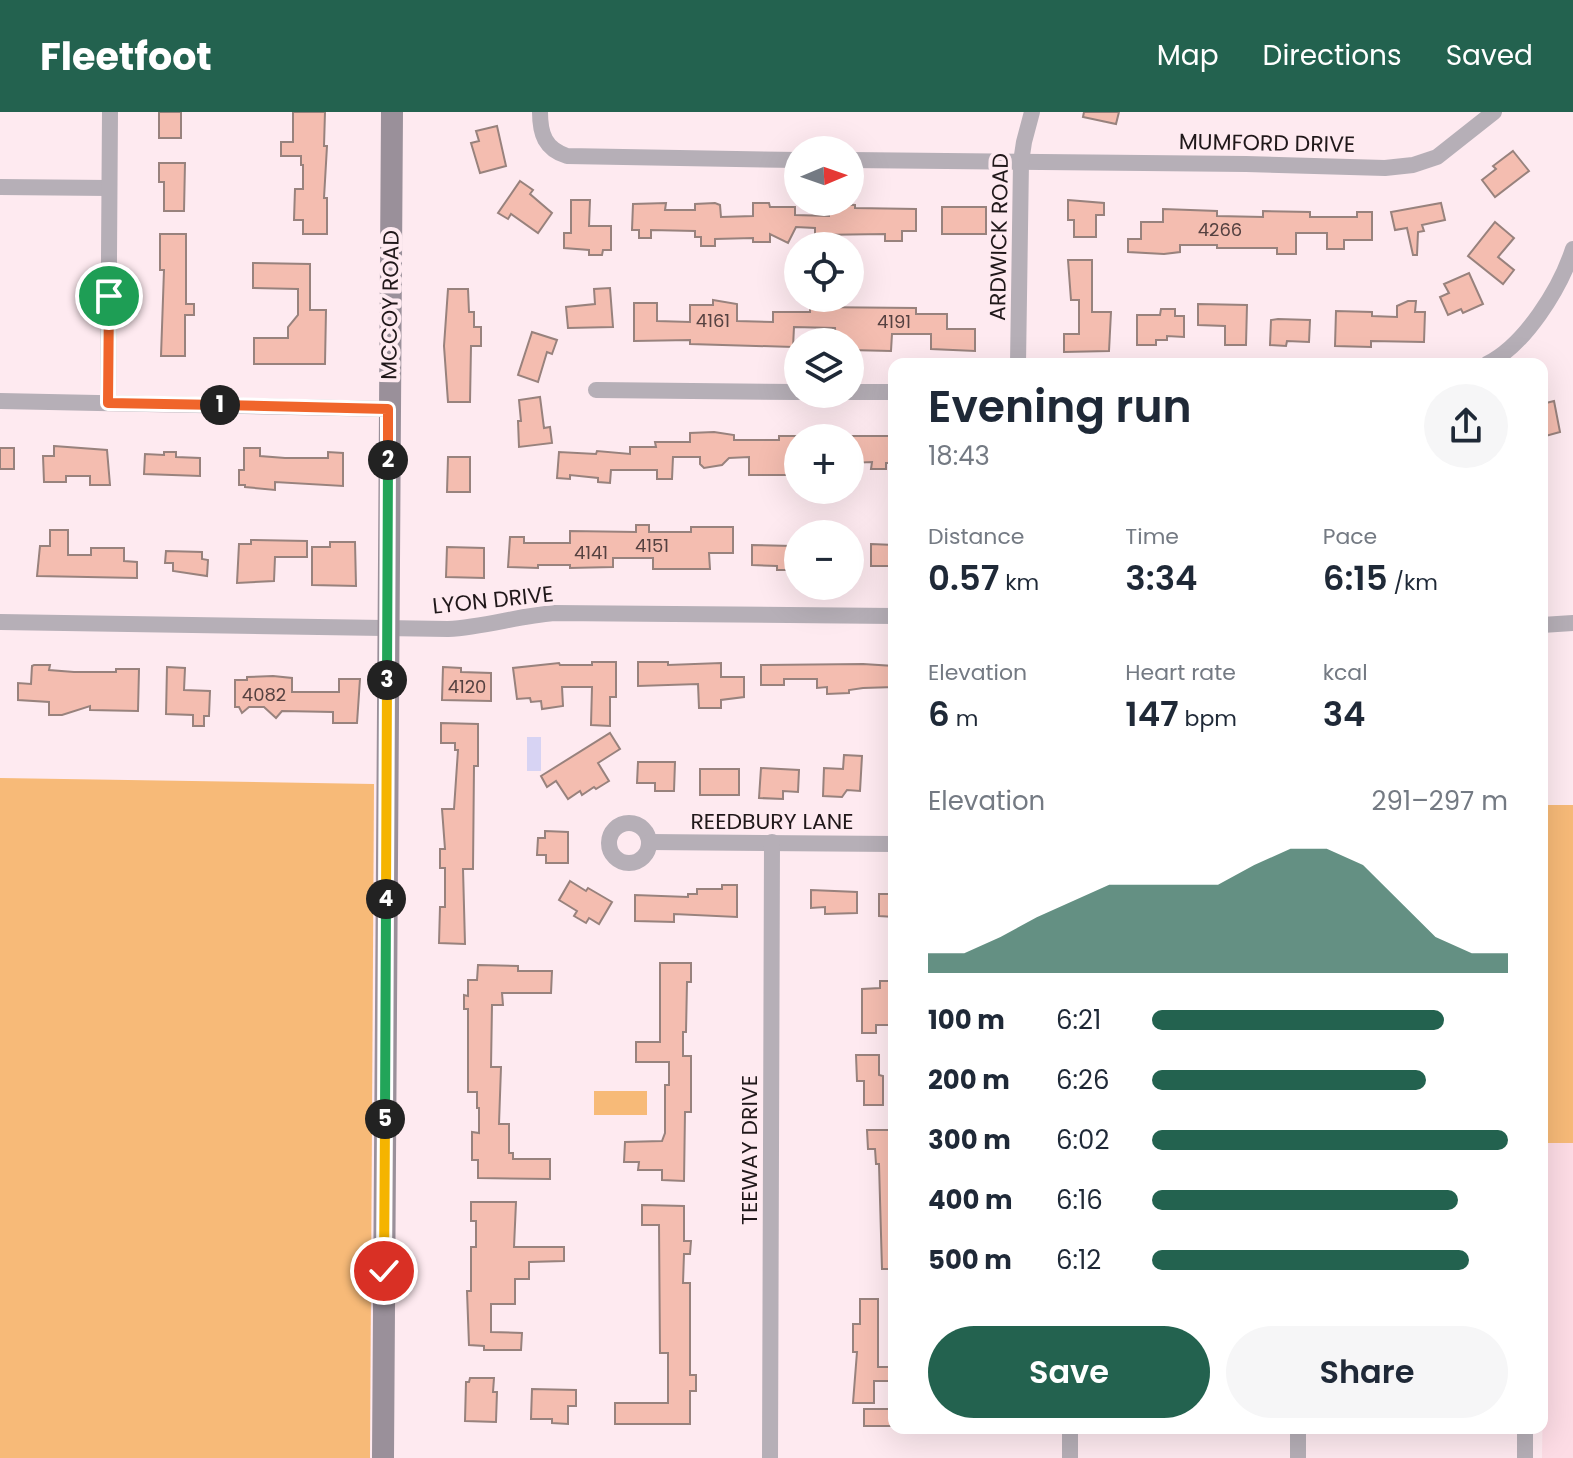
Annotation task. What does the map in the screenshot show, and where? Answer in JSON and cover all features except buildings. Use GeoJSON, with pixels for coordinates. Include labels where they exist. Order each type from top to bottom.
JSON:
{"type":"FeatureCollection","features":[{"type":"Feature","properties":{"kind":"main road","name":"MCCOY ROAD"},"geometry":{"type":"LineString","coordinates":[[383,1458],[392,112]]}},
{"type":"Feature","properties":{"kind":"street"},"geometry":{"type":"LineString","coordinates":[[108,403],[110,112]]}},
{"type":"Feature","properties":{"kind":"street"},"geometry":{"type":"LineString","coordinates":[[540,112],[544,139],[557,153],[567,156],[784,160]]}},
{"type":"Feature","properties":{"kind":"street","name":"ARDWICK ROAD"},"geometry":{"type":"LineString","coordinates":[[1018,358],[1021,162],[1032,112]]}},
{"type":"Feature","properties":{"kind":"street","name":"MUMFORD DRIVE"},"geometry":{"type":"LineString","coordinates":[[864,160],[1385,168],[1413,165],[1437,157],[1494,112]]}},
{"type":"Feature","properties":{"kind":"street"},"geometry":{"type":"LineString","coordinates":[[0,187],[109,188]]}},
{"type":"Feature","properties":{"kind":"street"},"geometry":{"type":"LineString","coordinates":[[1494,358],[1519,337],[1546,307],[1566,270],[1573,249]]}},
{"type":"Feature","properties":{"kind":"street"},"geometry":{"type":"LineString","coordinates":[[596,390],[784,392]]}},
{"type":"Feature","properties":{"kind":"street"},"geometry":{"type":"LineString","coordinates":[[864,392],[888,392]]}},
{"type":"Feature","properties":{"kind":"street"},"geometry":{"type":"LineString","coordinates":[[0,401],[388,409]]}},
{"type":"Feature","properties":{"kind":"street","name":"LYON DRIVE"},"geometry":{"type":"LineString","coordinates":[[0,622],[387,629],[471,628],[554,613],[888,616]]}},
{"type":"Feature","properties":{"kind":"street"},"geometry":{"type":"LineString","coordinates":[[1548,625],[1573,623]]}},
{"type":"Feature","properties":{"kind":"street","name":"REEDBURY LANE"},"geometry":{"type":"LineString","coordinates":[[649,842],[888,844]]}},
{"type":"Feature","properties":{"kind":"street","name":"TEEWAY DRIVE"},"geometry":{"type":"LineString","coordinates":[[770,1458],[772,842]]}},
{"type":"Feature","properties":{"kind":"street"},"geometry":{"type":"LineString","coordinates":[[1070,1434],[1070,1458]]}},
{"type":"Feature","properties":{"kind":"street"},"geometry":{"type":"LineString","coordinates":[[1298,1434],[1298,1458]]}},
{"type":"Feature","properties":{"kind":"street"},"geometry":{"type":"LineString","coordinates":[[1525,1434],[1525,1458]]}},
{"type":"Feature","properties":{"kind":"shaded area"},"geometry":{"type":"Polygon","coordinates":[[[527,737],[541,737],[541,771],[527,771],[527,737]]]}},
{"type":"Feature","properties":{"kind":"shaded area"},"geometry":{"type":"Polygon","coordinates":[[[0,778],[374,784],[370,1458],[0,1458],[0,778]]]}},
{"type":"Feature","properties":{"kind":"shaded area"},"geometry":{"type":"Polygon","coordinates":[[[1548,805],[1573,805],[1573,1143],[1548,1143],[1548,805]]]}},
{"type":"Feature","properties":{"kind":"shaded area"},"geometry":{"type":"Polygon","coordinates":[[[594,1091],[647,1091],[647,1115],[594,1115],[594,1091]]]}},
{"type":"Feature","properties":{"kind":"shaded area"},"geometry":{"type":"Polygon","coordinates":[[[1548,1143],[1573,1143],[1573,1458],[1542,1458],[1542,1434],[1548,1434],[1548,1143]]]}},
{"type":"Feature","properties":{"kind":"route"},"geometry":{"type":"LineString","coordinates":[[109,296],[108,403],[388,409],[384,1271]]}}]}
